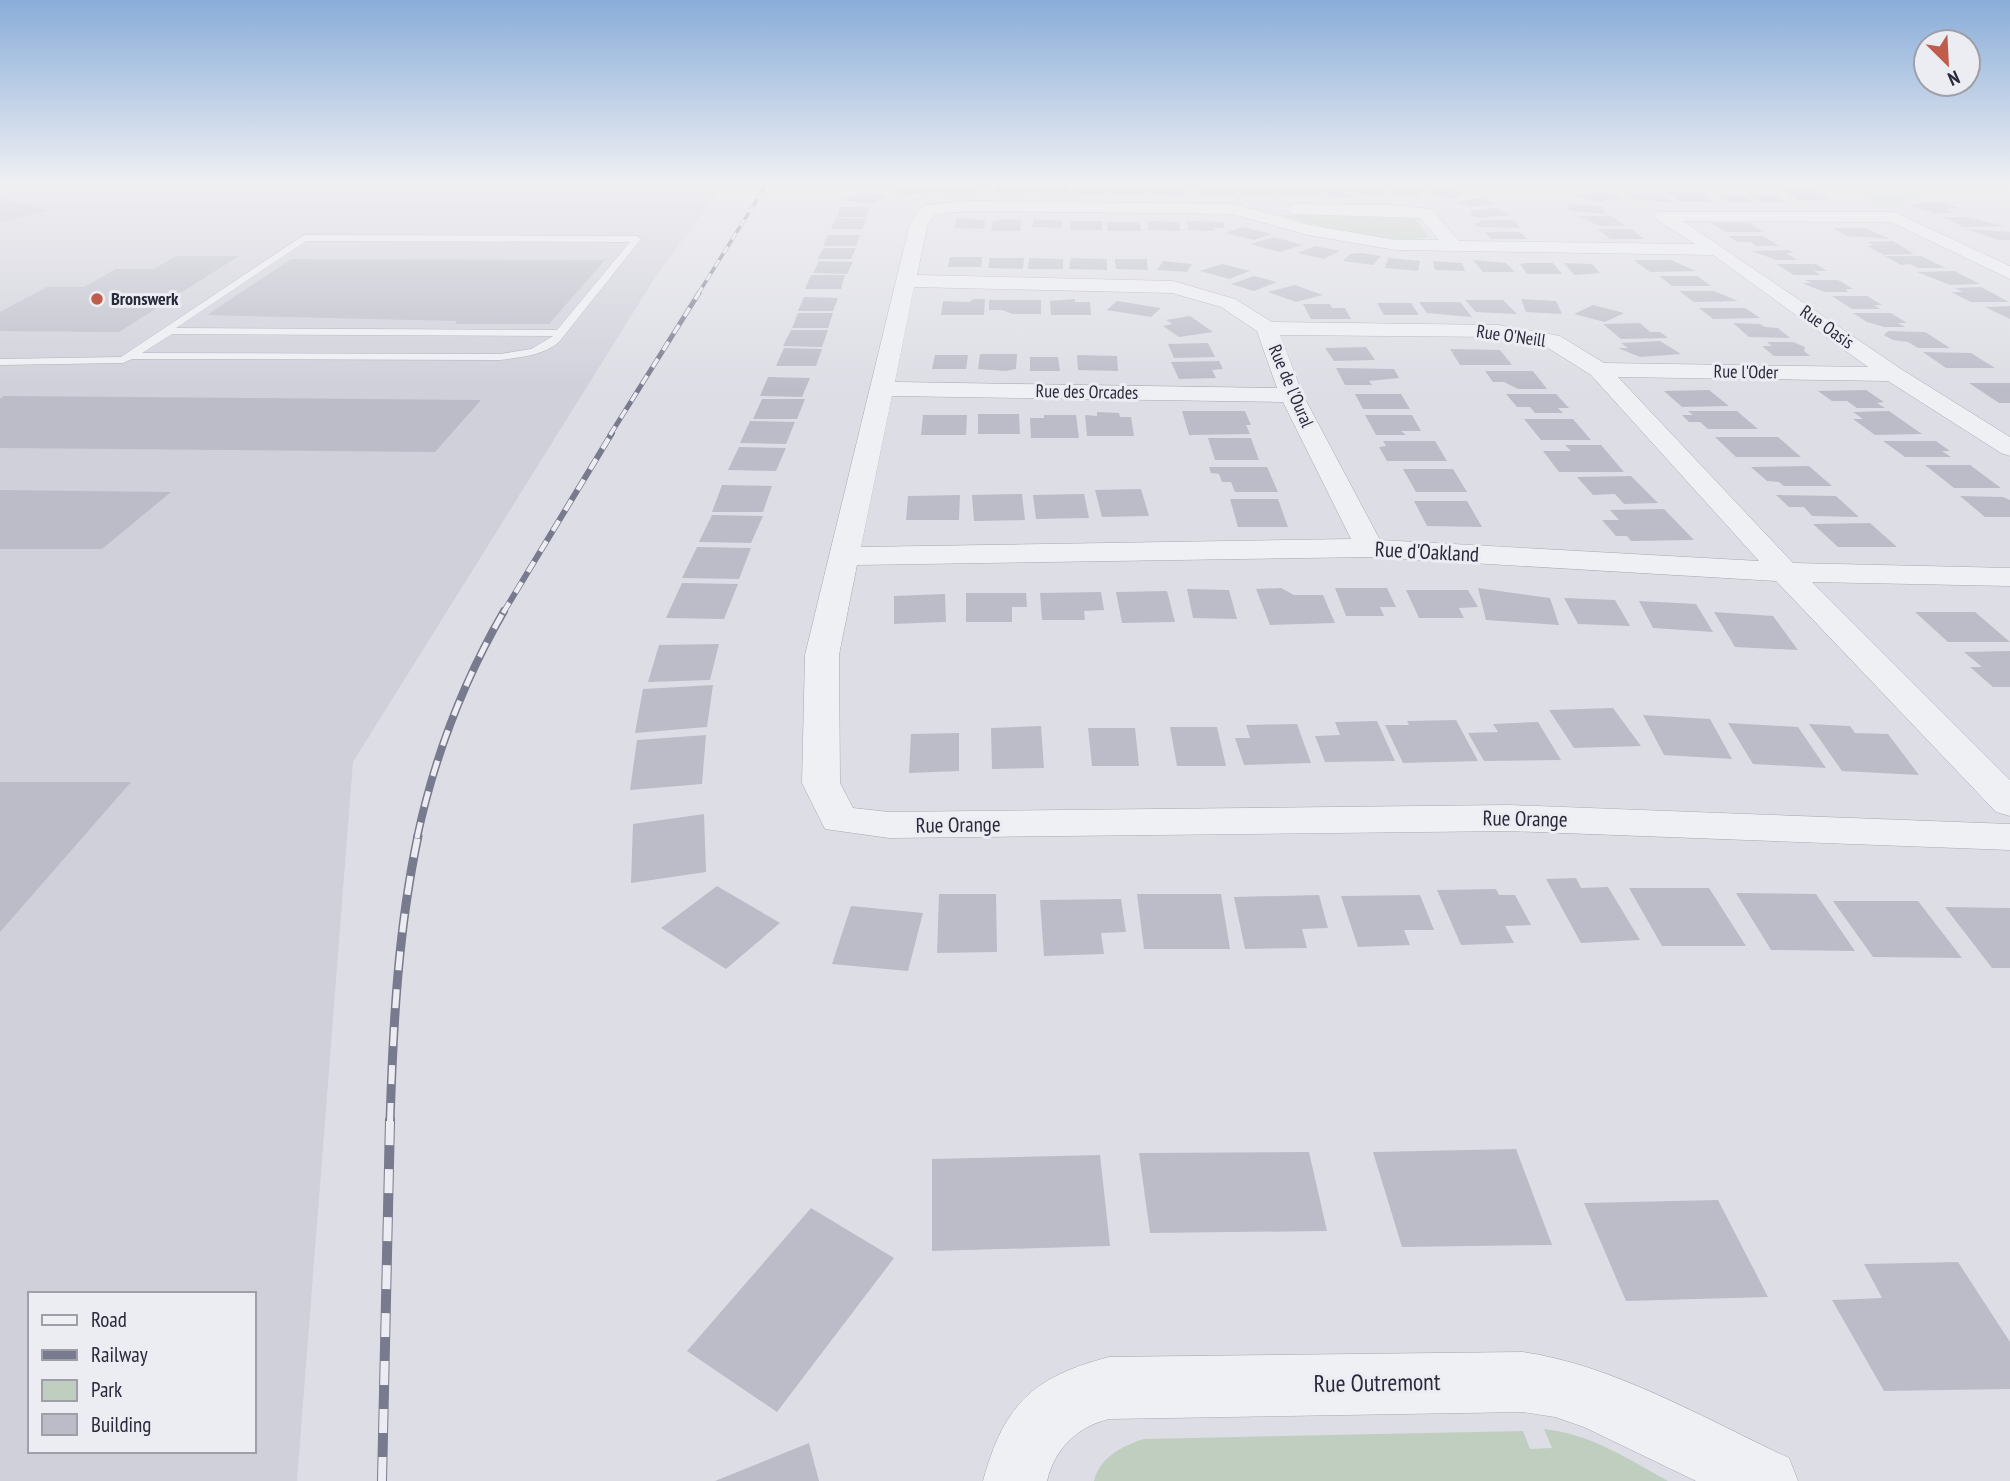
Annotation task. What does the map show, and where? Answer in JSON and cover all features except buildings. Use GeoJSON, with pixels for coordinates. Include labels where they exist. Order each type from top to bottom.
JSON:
{"type":"FeatureCollection","features":[{"type":"Feature","properties":{"kind":"street","name":"Rue Orange"},"geometry":{"type":"LineString","coordinates":[[913,251],[822,655],[821,783],[839,820],[889,825],[1509,818],[2010,837]]}},
{"type":"Feature","properties":{"kind":"street","name":"Rue Oasis"},"geometry":{"type":"LineString","coordinates":[[1719,251],[1893,374],[2010,448]]}},
{"type":"Feature","properties":{"kind":"street","name":"Rue Oasis"},"geometry":{"type":"LineString","coordinates":[[1965,251],[2010,273]]}},
{"type":"Feature","properties":{"kind":"street","name":"Rue de l'Oural"},"geometry":{"type":"LineString","coordinates":[[907,281],[1173,287],[1228,303],[1267,328],[1291,394],[1370,548]]}},
{"type":"Feature","properties":{"kind":"street","name":"Rue O'Neill"},"geometry":{"type":"LineString","coordinates":[[1267,328],[1498,331],[1552,341],[1599,370],[1785,572]]}},
{"type":"Feature","properties":{"kind":"street","name":"Rue l'Oder"},"geometry":{"type":"LineString","coordinates":[[1599,370],[1893,374]]}},
{"type":"Feature","properties":{"kind":"street","name":"Rue des Orcades"},"geometry":{"type":"LineString","coordinates":[[883,389],[1291,394]]}},
{"type":"Feature","properties":{"kind":"street","name":"Rue d'Oakland"},"geometry":{"type":"LineString","coordinates":[[843,556],[1370,548],[1785,572],[2010,577]]}},
{"type":"Feature","properties":{"kind":"street"},"geometry":{"type":"LineString","coordinates":[[1785,572],[2010,803]]}},
{"type":"Feature","properties":{"kind":"street","name":"Rue Outremont"},"geometry":{"type":"LineString","coordinates":[[1015,1481],[1018,1465],[1031,1439],[1048,1419],[1069,1401],[1109,1388],[1486,1381],[1555,1387],[1593,1399],[1766,1481]]}},
{"type":"Feature","properties":{"kind":"lane"},"geometry":{"type":"LineString","coordinates":[[131,356],[284,251]]}},
{"type":"Feature","properties":{"kind":"lane"},"geometry":{"type":"LineString","coordinates":[[0,362],[105,362],[131,356],[500,357],[542,348],[554,341],[627,251]]}},
{"type":"Feature","properties":{"kind":"lane"},"geometry":{"type":"LineString","coordinates":[[170,331],[559,333]]}},
{"type":"Feature","properties":{"kind":"shaded area"},"geometry":{"type":"Polygon","coordinates":[[[0,251],[674,251],[656,276],[353,762],[297,1481],[0,1481],[0,251]]]}},
{"type":"Feature","properties":{"kind":"green space"},"geometry":{"type":"Polygon","coordinates":[[[1544,1429],[1593,1442],[1668,1481],[1094,1481],[1101,1465],[1107,1459],[1128,1445],[1144,1439],[1523,1431],[1530,1449],[1552,1448],[1544,1429]]]}},
{"type":"Feature","properties":{"kind":"railway"},"geometry":{"type":"LineString","coordinates":[[698,294],[725,251]]}},
{"type":"Feature","properties":{"kind":"railway"},"geometry":{"type":"LineString","coordinates":[[610,435],[699,293]]}},
{"type":"Feature","properties":{"kind":"railway"},"geometry":{"type":"LineString","coordinates":[[503,613],[612,433]]}},
{"type":"Feature","properties":{"kind":"railway"},"geometry":{"type":"LineString","coordinates":[[417,838],[432,779],[452,721],[475,665],[504,611]]}},
{"type":"Feature","properties":{"kind":"railway"},"geometry":{"type":"LineString","coordinates":[[390,1122],[398,978],[418,836]]}},
{"type":"Feature","properties":{"kind":"railway"},"geometry":{"type":"LineString","coordinates":[[382,1481],[390,1120]]}},
{"type":"Feature","properties":{"kind":"place","name":"Bronswerk"},"geometry":{"type":"Point","coordinates":[97,299]}}]}
